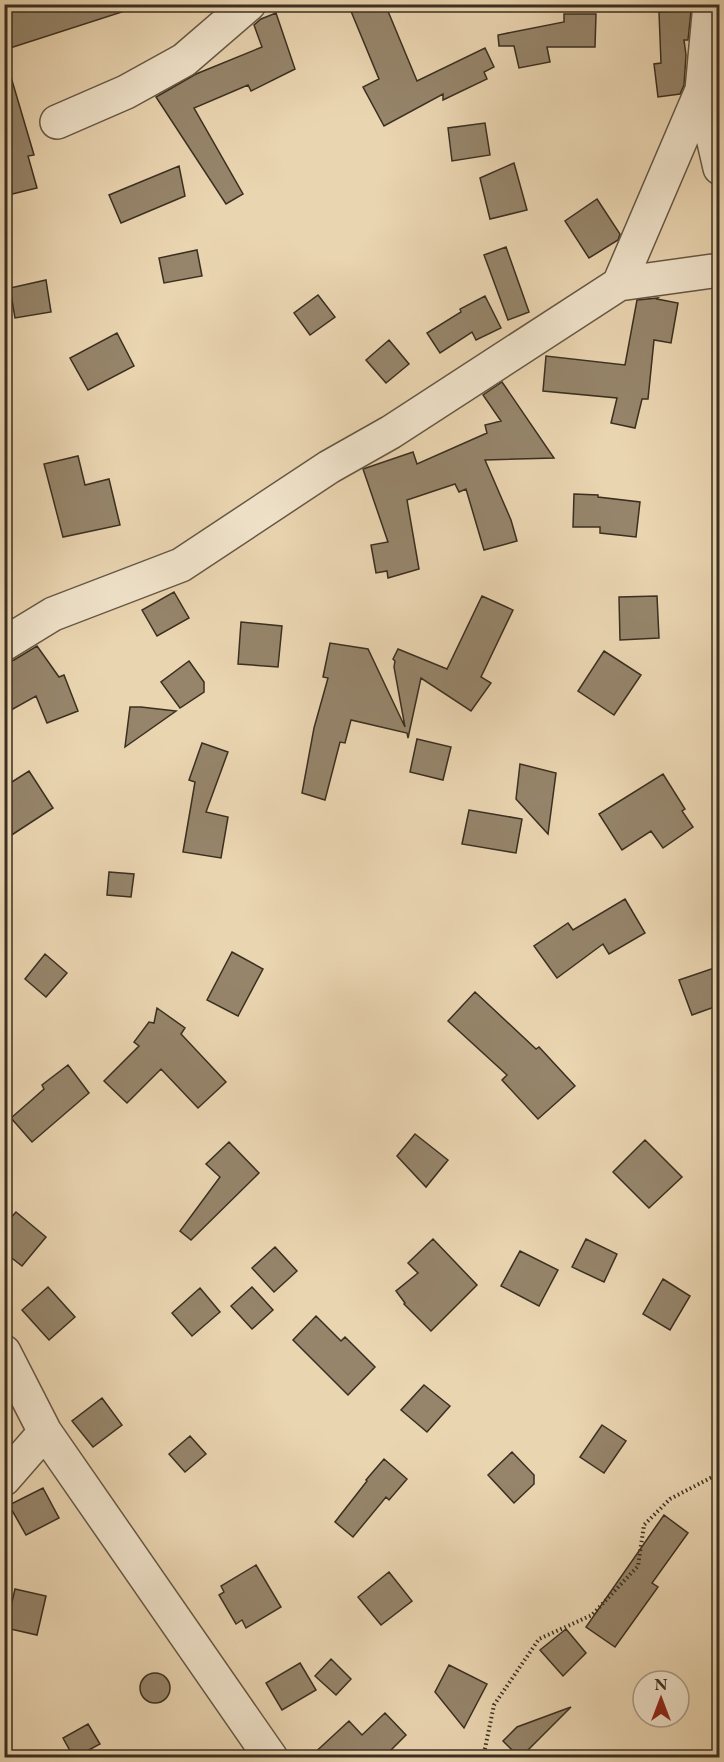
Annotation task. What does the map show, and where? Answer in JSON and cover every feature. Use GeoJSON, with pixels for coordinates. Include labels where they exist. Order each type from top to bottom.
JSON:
{"type":"FeatureCollection","features":[{"type":"Feature","properties":{"kind":"street"},"geometry":{"type":"LineString","coordinates":[[57,122],[126,92],[184,60],[249,4]]}},
{"type":"Feature","properties":{"kind":"street"},"geometry":{"type":"LineString","coordinates":[[619,284],[702,90],[710,4]]}},
{"type":"Feature","properties":{"kind":"street"},"geometry":{"type":"LineString","coordinates":[[702,90],[720,168]]}},
{"type":"Feature","properties":{"kind":"street"},"geometry":{"type":"LineString","coordinates":[[4,644],[53,614],[181,565],[329,467],[391,432],[619,284],[720,270]]}},
{"type":"Feature","properties":{"kind":"street"},"geometry":{"type":"LineString","coordinates":[[4,1352],[45,1432],[271,1758]]}},
{"type":"Feature","properties":{"kind":"street"},"geometry":{"type":"LineString","coordinates":[[4,1479],[45,1432]]}},
{"type":"Feature","properties":{"kind":"path"},"geometry":{"type":"LineString","coordinates":[[483,1758],[494,1705],[539,1639],[592,1615],[638,1566],[644,1525],[670,1498],[720,1473]]}},
{"type":"Feature","properties":{"kind":"building"},"geometry":{"type":"Polygon","coordinates":[[[4,4],[128,4],[128,10],[4,50],[4,4]]]}},
{"type":"Feature","properties":{"kind":"building"},"geometry":{"type":"Polygon","coordinates":[[[348,4],[385,4],[417,81],[485,48],[494,67],[484,72],[487,79],[443,100],[443,94],[384,126],[363,87],[379,79],[348,4]]]}},
{"type":"Feature","properties":{"kind":"building"},"geometry":{"type":"Polygon","coordinates":[[[691,11],[688,40],[684,40],[686,55],[684,85],[680,94],[658,97],[654,64],[661,63],[659,12],[691,11]]]}},
{"type":"Feature","properties":{"kind":"building"},"geometry":{"type":"Polygon","coordinates":[[[276,13],[295,69],[251,91],[248,85],[194,108],[243,194],[226,204],[156,97],[196,74],[262,47],[254,25],[261,19],[276,13]]]}},
{"type":"Feature","properties":{"kind":"building"},"geometry":{"type":"Polygon","coordinates":[[[564,14],[596,14],[595,47],[547,47],[550,62],[519,68],[514,46],[499,46],[498,35],[564,22],[564,14]]]}},
{"type":"Feature","properties":{"kind":"building"},"geometry":{"type":"Polygon","coordinates":[[[11,77],[34,155],[28,156],[37,188],[4,196],[4,78],[11,77]]]}},
{"type":"Feature","properties":{"kind":"building"},"geometry":{"type":"Polygon","coordinates":[[[485,123],[490,155],[452,161],[448,128],[485,123]]]}},
{"type":"Feature","properties":{"kind":"building"},"geometry":{"type":"Polygon","coordinates":[[[514,163],[527,210],[490,219],[480,178],[514,163]]]}},
{"type":"Feature","properties":{"kind":"building"},"geometry":{"type":"Polygon","coordinates":[[[179,166],[185,196],[121,223],[109,195],[179,166]]]}},
{"type":"Feature","properties":{"kind":"building"},"geometry":{"type":"Polygon","coordinates":[[[597,199],[620,234],[618,240],[589,258],[565,221],[597,199]]]}},
{"type":"Feature","properties":{"kind":"building"},"geometry":{"type":"Polygon","coordinates":[[[506,247],[529,312],[508,320],[484,255],[506,247]]]}},
{"type":"Feature","properties":{"kind":"building"},"geometry":{"type":"Polygon","coordinates":[[[197,250],[202,276],[164,283],[159,258],[197,250]]]}},
{"type":"Feature","properties":{"kind":"building"},"geometry":{"type":"Polygon","coordinates":[[[46,280],[51,312],[15,318],[10,288],[46,280]]]}},
{"type":"Feature","properties":{"kind":"building"},"geometry":{"type":"Polygon","coordinates":[[[318,295],[335,317],[310,335],[294,313],[318,295]]]}},
{"type":"Feature","properties":{"kind":"building"},"geometry":{"type":"Polygon","coordinates":[[[485,296],[501,328],[476,340],[472,332],[440,353],[427,333],[461,312],[460,309],[485,296]]]}},
{"type":"Feature","properties":{"kind":"building"},"geometry":{"type":"Polygon","coordinates":[[[658,298],[678,303],[671,343],[654,340],[648,399],[642,399],[635,428],[611,423],[617,398],[543,391],[546,356],[625,365],[637,300],[658,298]]]}},
{"type":"Feature","properties":{"kind":"building"},"geometry":{"type":"Polygon","coordinates":[[[117,333],[134,366],[88,390],[70,358],[117,333]]]}},
{"type":"Feature","properties":{"kind":"building"},"geometry":{"type":"Polygon","coordinates":[[[389,340],[409,364],[386,383],[366,360],[389,340]]]}},
{"type":"Feature","properties":{"kind":"building"},"geometry":{"type":"Polygon","coordinates":[[[502,382],[554,458],[485,460],[511,520],[517,541],[484,550],[466,489],[459,492],[455,484],[407,500],[419,569],[388,578],[387,571],[376,573],[371,545],[388,542],[363,469],[413,452],[417,464],[487,433],[485,425],[501,421],[483,395],[502,382]]]}},
{"type":"Feature","properties":{"kind":"building"},"geometry":{"type":"Polygon","coordinates":[[[78,456],[85,485],[109,479],[120,525],[63,537],[44,464],[78,456]]]}},
{"type":"Feature","properties":{"kind":"building"},"geometry":{"type":"Polygon","coordinates":[[[574,494],[598,495],[598,497],[640,502],[636,537],[600,533],[600,527],[573,527],[574,494]]]}},
{"type":"Feature","properties":{"kind":"building"},"geometry":{"type":"Polygon","coordinates":[[[174,592],[189,618],[157,636],[142,610],[174,592]]]}},
{"type":"Feature","properties":{"kind":"building"},"geometry":{"type":"Polygon","coordinates":[[[482,596],[513,610],[481,677],[491,683],[471,711],[421,678],[408,738],[407,733],[351,720],[345,743],[340,742],[325,800],[302,793],[314,728],[328,678],[323,677],[330,643],[368,649],[405,727],[393,659],[398,649],[447,669],[482,596]]]}},
{"type":"Feature","properties":{"kind":"building"},"geometry":{"type":"Polygon","coordinates":[[[657,596],[659,638],[620,640],[619,597],[657,596]]]}},
{"type":"Feature","properties":{"kind":"building"},"geometry":{"type":"Polygon","coordinates":[[[241,622],[282,626],[278,667],[238,664],[241,622]]]}},
{"type":"Feature","properties":{"kind":"building"},"geometry":{"type":"Polygon","coordinates":[[[37,646],[59,677],[64,675],[78,711],[47,723],[36,696],[4,714],[4,663],[14,660],[37,646]]]}},
{"type":"Feature","properties":{"kind":"building"},"geometry":{"type":"Polygon","coordinates":[[[604,651],[641,675],[614,715],[578,691],[604,651]]]}},
{"type":"Feature","properties":{"kind":"building"},"geometry":{"type":"Polygon","coordinates":[[[189,661],[204,682],[204,692],[180,708],[161,682],[189,661]]]}},
{"type":"Feature","properties":{"kind":"building"},"geometry":{"type":"Polygon","coordinates":[[[130,707],[141,707],[176,711],[125,747],[130,707]]]}},
{"type":"Feature","properties":{"kind":"building"},"geometry":{"type":"Polygon","coordinates":[[[417,739],[451,747],[443,780],[410,772],[417,739]]]}},
{"type":"Feature","properties":{"kind":"building"},"geometry":{"type":"Polygon","coordinates":[[[202,743],[228,752],[206,812],[228,817],[221,858],[183,852],[195,782],[189,780],[202,743]]]}},
{"type":"Feature","properties":{"kind":"building"},"geometry":{"type":"Polygon","coordinates":[[[520,764],[556,773],[548,834],[516,799],[520,764]]]}},
{"type":"Feature","properties":{"kind":"building"},"geometry":{"type":"Polygon","coordinates":[[[29,771],[53,808],[4,840],[4,787],[29,771]]]}},
{"type":"Feature","properties":{"kind":"building"},"geometry":{"type":"Polygon","coordinates":[[[663,774],[685,809],[682,811],[693,827],[663,848],[651,831],[622,850],[599,814],[663,774]]]}},
{"type":"Feature","properties":{"kind":"building"},"geometry":{"type":"Polygon","coordinates":[[[469,810],[522,819],[516,853],[462,844],[469,810]]]}},
{"type":"Feature","properties":{"kind":"building"},"geometry":{"type":"Polygon","coordinates":[[[109,872],[134,874],[131,897],[107,895],[109,872]]]}},
{"type":"Feature","properties":{"kind":"building"},"geometry":{"type":"Polygon","coordinates":[[[625,899],[645,933],[609,954],[603,944],[557,978],[534,946],[568,923],[573,930],[625,899]]]}},
{"type":"Feature","properties":{"kind":"building"},"geometry":{"type":"Polygon","coordinates":[[[232,952],[263,969],[238,1016],[207,1000],[232,952]]]}},
{"type":"Feature","properties":{"kind":"building"},"geometry":{"type":"Polygon","coordinates":[[[45,954],[67,973],[46,997],[25,979],[45,954]]]}},
{"type":"Feature","properties":{"kind":"building"},"geometry":{"type":"Polygon","coordinates":[[[720,966],[720,1005],[692,1015],[679,980],[720,966]]]}},
{"type":"Feature","properties":{"kind":"building"},"geometry":{"type":"Polygon","coordinates":[[[475,992],[536,1049],[539,1047],[575,1086],[538,1119],[502,1080],[507,1075],[448,1021],[475,992]]]}},
{"type":"Feature","properties":{"kind":"building"},"geometry":{"type":"Polygon","coordinates":[[[157,1008],[185,1028],[181,1034],[226,1082],[198,1108],[161,1069],[127,1103],[104,1081],[139,1046],[134,1042],[149,1022],[154,1023],[157,1008]]]}},
{"type":"Feature","properties":{"kind":"building"},"geometry":{"type":"Polygon","coordinates":[[[68,1065],[89,1093],[32,1142],[11,1118],[44,1089],[42,1085],[68,1065]]]}},
{"type":"Feature","properties":{"kind":"building"},"geometry":{"type":"Polygon","coordinates":[[[415,1134],[448,1160],[426,1187],[397,1156],[415,1134]]]}},
{"type":"Feature","properties":{"kind":"building"},"geometry":{"type":"Polygon","coordinates":[[[645,1140],[682,1177],[649,1208],[613,1172],[645,1140]]]}},
{"type":"Feature","properties":{"kind":"building"},"geometry":{"type":"Polygon","coordinates":[[[229,1142],[259,1173],[191,1240],[180,1231],[220,1177],[206,1164],[229,1142]]]}},
{"type":"Feature","properties":{"kind":"building"},"geometry":{"type":"Polygon","coordinates":[[[16,1212],[46,1237],[22,1266],[4,1252],[4,1225],[16,1212]]]}},
{"type":"Feature","properties":{"kind":"building"},"geometry":{"type":"Polygon","coordinates":[[[433,1239],[477,1285],[431,1331],[404,1304],[396,1291],[418,1273],[408,1263],[433,1239]]]}},
{"type":"Feature","properties":{"kind":"building"},"geometry":{"type":"Polygon","coordinates":[[[586,1239],[617,1254],[604,1282],[572,1267],[586,1239]]]}},
{"type":"Feature","properties":{"kind":"building"},"geometry":{"type":"Polygon","coordinates":[[[275,1247],[297,1271],[274,1292],[252,1268],[275,1247]]]}},
{"type":"Feature","properties":{"kind":"building"},"geometry":{"type":"Polygon","coordinates":[[[520,1251],[558,1270],[539,1306],[501,1286],[520,1251]]]}},
{"type":"Feature","properties":{"kind":"building"},"geometry":{"type":"Polygon","coordinates":[[[663,1279],[690,1296],[670,1330],[643,1314],[663,1279]]]}},
{"type":"Feature","properties":{"kind":"building"},"geometry":{"type":"Polygon","coordinates":[[[48,1287],[75,1317],[49,1340],[22,1310],[48,1287]]]}},
{"type":"Feature","properties":{"kind":"building"},"geometry":{"type":"Polygon","coordinates":[[[252,1287],[273,1310],[252,1329],[231,1306],[252,1287]]]}},
{"type":"Feature","properties":{"kind":"building"},"geometry":{"type":"Polygon","coordinates":[[[200,1288],[220,1312],[192,1336],[172,1313],[200,1288]]]}},
{"type":"Feature","properties":{"kind":"building"},"geometry":{"type":"Polygon","coordinates":[[[316,1316],[341,1341],[345,1337],[375,1367],[348,1395],[293,1340],[316,1316]]]}},
{"type":"Feature","properties":{"kind":"building"},"geometry":{"type":"Polygon","coordinates":[[[424,1385],[450,1406],[427,1432],[401,1410],[424,1385]]]}},
{"type":"Feature","properties":{"kind":"building"},"geometry":{"type":"Polygon","coordinates":[[[102,1398],[122,1425],[93,1447],[72,1421],[102,1398]]]}},
{"type":"Feature","properties":{"kind":"building"},"geometry":{"type":"Polygon","coordinates":[[[602,1425],[626,1441],[604,1473],[580,1457],[602,1425]]]}},
{"type":"Feature","properties":{"kind":"building"},"geometry":{"type":"Polygon","coordinates":[[[190,1436],[206,1454],[185,1472],[169,1454],[190,1436]]]}},
{"type":"Feature","properties":{"kind":"building"},"geometry":{"type":"Polygon","coordinates":[[[512,1452],[534,1475],[534,1484],[514,1503],[488,1475],[512,1452]]]}},
{"type":"Feature","properties":{"kind":"building"},"geometry":{"type":"Polygon","coordinates":[[[384,1459],[407,1479],[389,1500],[386,1497],[353,1537],[335,1522],[384,1459]]]}},
{"type":"Feature","properties":{"kind":"building"},"geometry":{"type":"Polygon","coordinates":[[[43,1488],[59,1518],[26,1535],[9,1505],[43,1488]]]}},
{"type":"Feature","properties":{"kind":"building"},"geometry":{"type":"Polygon","coordinates":[[[664,1515],[688,1533],[652,1583],[658,1587],[615,1647],[586,1627],[664,1515]]]}},
{"type":"Feature","properties":{"kind":"building"},"geometry":{"type":"Polygon","coordinates":[[[256,1565],[281,1607],[246,1628],[242,1620],[236,1624],[219,1595],[224,1592],[221,1586],[256,1565]]]}},
{"type":"Feature","properties":{"kind":"building"},"geometry":{"type":"Polygon","coordinates":[[[389,1572],[412,1601],[381,1625],[358,1597],[389,1572]]]}},
{"type":"Feature","properties":{"kind":"building"},"geometry":{"type":"Polygon","coordinates":[[[15,1589],[46,1596],[37,1635],[6,1628],[15,1589]]]}},
{"type":"Feature","properties":{"kind":"building"},"geometry":{"type":"Polygon","coordinates":[[[566,1629],[586,1653],[563,1676],[540,1650],[566,1629]]]}},
{"type":"Feature","properties":{"kind":"building"},"geometry":{"type":"Polygon","coordinates":[[[331,1659],[351,1679],[336,1695],[315,1676],[331,1659]]]}},
{"type":"Feature","properties":{"kind":"building"},"geometry":{"type":"Polygon","coordinates":[[[300,1663],[316,1690],[282,1710],[266,1683],[300,1663]]]}},
{"type":"Feature","properties":{"kind":"building"},"geometry":{"type":"Polygon","coordinates":[[[449,1665],[487,1684],[464,1728],[435,1692],[449,1665]]]}},
{"type":"Feature","properties":{"kind":"building"},"geometry":{"type":"Polygon","coordinates":[[[155,1673],[166,1677],[170,1688],[166,1699],[155,1703],[144,1699],[140,1688],[144,1677],[155,1673]]]}},
{"type":"Feature","properties":{"kind":"building"},"geometry":{"type":"Polygon","coordinates":[[[571,1707],[520,1758],[503,1741],[517,1727],[571,1707]]]}},
{"type":"Feature","properties":{"kind":"building"},"geometry":{"type":"Polygon","coordinates":[[[385,1713],[406,1735],[383,1758],[309,1758],[349,1721],[362,1735],[385,1713]]]}},
{"type":"Feature","properties":{"kind":"building"},"geometry":{"type":"Polygon","coordinates":[[[88,1724],[100,1744],[74,1758],[63,1738],[88,1724]]]}}]}
